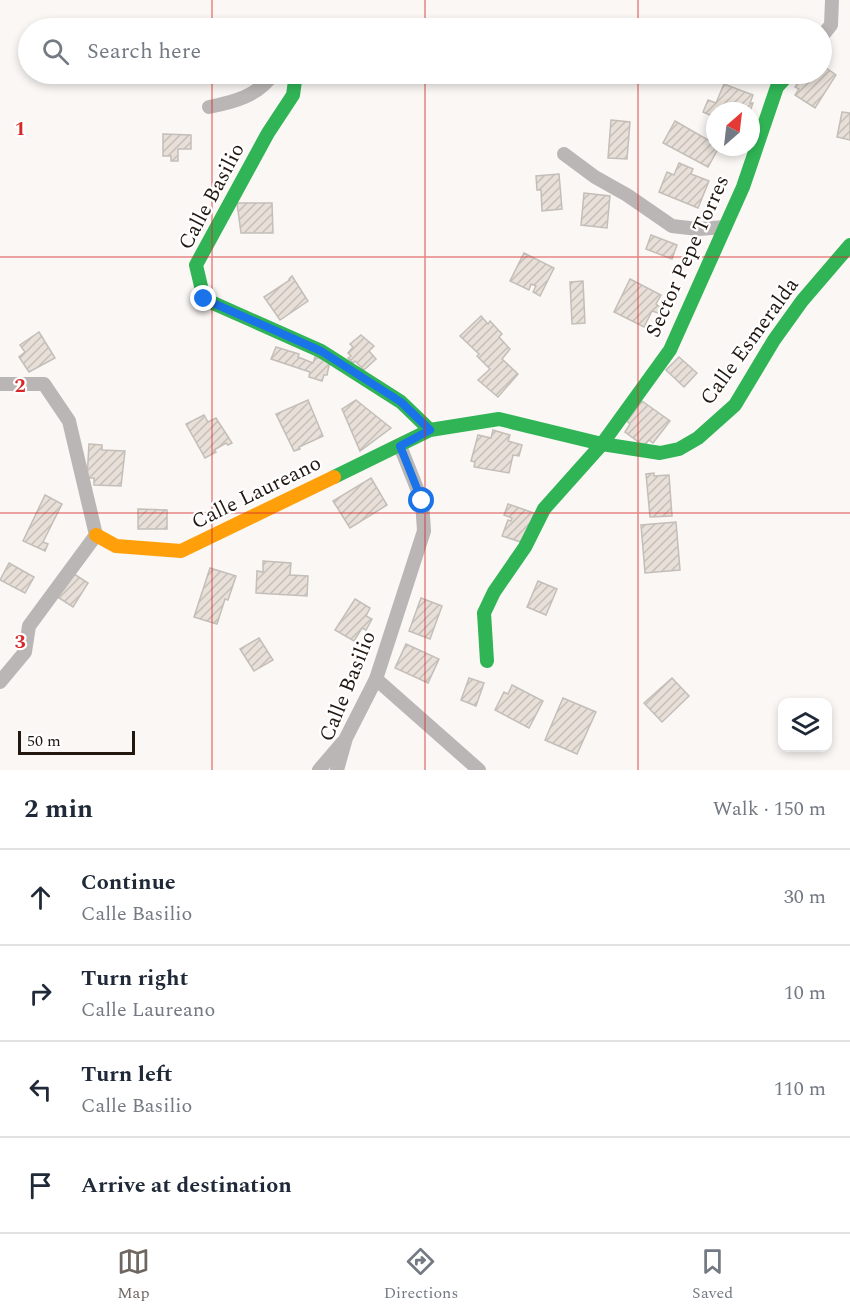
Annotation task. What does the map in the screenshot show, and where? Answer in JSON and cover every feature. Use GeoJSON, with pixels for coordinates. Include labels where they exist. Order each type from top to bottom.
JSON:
{"type":"FeatureCollection","features":[{"type":"Feature","properties":{"kind":"street"},"geometry":{"type":"LineString","coordinates":[[831,18],[832,0]]}},
{"type":"Feature","properties":{"kind":"street"},"geometry":{"type":"LineString","coordinates":[[209,107],[235,102],[255,92],[263,84]]}},
{"type":"Feature","properties":{"kind":"street","name":"Calle Basilio"},"geometry":{"type":"LineString","coordinates":[[295,84],[293,95],[268,133],[196,265],[204,299],[321,351],[401,402],[430,430]]}},
{"type":"Feature","properties":{"kind":"street","name":"Sector Pepe Torres"},"geometry":{"type":"LineString","coordinates":[[487,661],[484,613],[494,592],[525,547],[544,509],[602,444],[670,350],[743,187],[780,84]]}},
{"type":"Feature","properties":{"kind":"street"},"geometry":{"type":"LineString","coordinates":[[564,154],[595,177],[627,195],[672,226],[698,229],[725,227]]}},
{"type":"Feature","properties":{"kind":"street","name":"Calle Esmeralda"},"geometry":{"type":"LineString","coordinates":[[602,444],[660,453],[679,449],[698,438],[735,405],[774,340],[802,301],[850,245]]}},
{"type":"Feature","properties":{"kind":"street"},"geometry":{"type":"LineString","coordinates":[[0,384],[44,384],[69,421],[96,535],[29,626],[25,652],[0,682]]}},
{"type":"Feature","properties":{"kind":"street","name":"Calle Laureano"},"geometry":{"type":"LineString","coordinates":[[96,535],[116,546],[181,551],[430,430],[499,419],[602,444]]}},
{"type":"Feature","properties":{"kind":"street","name":"Calle Basilio"},"geometry":{"type":"LineString","coordinates":[[338,770],[346,738],[376,679],[424,531],[422,501],[400,446]]}},
{"type":"Feature","properties":{"kind":"street"},"geometry":{"type":"LineString","coordinates":[[376,679],[479,770]]}},
{"type":"Feature","properties":{"kind":"street"},"geometry":{"type":"LineString","coordinates":[[319,770],[346,738]]}},
{"type":"Feature","properties":{"kind":"building"},"geometry":{"type":"Polygon","coordinates":[[[724,84],[753,95],[750,102],[716,102],[724,84]]]}},
{"type":"Feature","properties":{"kind":"building"},"geometry":{"type":"Polygon","coordinates":[[[797,84],[830,84],[815,108],[795,95],[799,89],[795,87],[797,84]]]}},
{"type":"Feature","properties":{"kind":"building"},"geometry":{"type":"Polygon","coordinates":[[[842,112],[850,113],[850,140],[837,137],[842,112]]]}},
{"type":"Feature","properties":{"kind":"building"},"geometry":{"type":"Polygon","coordinates":[[[611,120],[630,122],[627,159],[608,158],[611,120]]]}},
{"type":"Feature","properties":{"kind":"building"},"geometry":{"type":"Polygon","coordinates":[[[675,121],[706,139],[706,156],[714,156],[708,167],[663,143],[675,121]]]}},
{"type":"Feature","properties":{"kind":"building"},"geometry":{"type":"Polygon","coordinates":[[[163,134],[191,135],[191,149],[178,149],[178,161],[171,161],[171,156],[163,156],[163,134]]]}},
{"type":"Feature","properties":{"kind":"building"},"geometry":{"type":"Polygon","coordinates":[[[679,163],[693,169],[691,174],[709,181],[698,208],[659,192],[667,172],[674,175],[679,163]]]}},
{"type":"Feature","properties":{"kind":"building"},"geometry":{"type":"Polygon","coordinates":[[[559,174],[562,209],[542,211],[541,190],[537,190],[536,176],[559,174]]]}},
{"type":"Feature","properties":{"kind":"building"},"geometry":{"type":"Polygon","coordinates":[[[584,193],[610,196],[607,228],[581,225],[584,193]]]}},
{"type":"Feature","properties":{"kind":"building"},"geometry":{"type":"Polygon","coordinates":[[[237,203],[272,203],[273,233],[241,233],[237,203]]]}},
{"type":"Feature","properties":{"kind":"building"},"geometry":{"type":"Polygon","coordinates":[[[651,235],[677,245],[672,259],[646,249],[651,235]]]}},
{"type":"Feature","properties":{"kind":"building"},"geometry":{"type":"Polygon","coordinates":[[[524,253],[554,268],[540,296],[533,292],[536,286],[531,284],[529,290],[510,281],[524,253]]]}},
{"type":"Feature","properties":{"kind":"building"},"geometry":{"type":"Polygon","coordinates":[[[292,276],[308,301],[280,320],[264,297],[290,280],[292,276]]]}},
{"type":"Feature","properties":{"kind":"building"},"geometry":{"type":"Polygon","coordinates":[[[630,279],[661,295],[656,304],[661,308],[660,311],[658,313],[652,311],[644,327],[614,312],[630,279]]]}},
{"type":"Feature","properties":{"kind":"building"},"geometry":{"type":"Polygon","coordinates":[[[583,281],[585,323],[572,324],[570,282],[583,281]]]}},
{"type":"Feature","properties":{"kind":"building"},"geometry":{"type":"Polygon","coordinates":[[[481,316],[488,324],[490,321],[502,334],[499,337],[510,349],[502,359],[518,374],[498,397],[478,380],[490,369],[477,356],[479,354],[460,336],[481,316]]]}},
{"type":"Feature","properties":{"kind":"building"},"geometry":{"type":"Polygon","coordinates":[[[39,332],[55,358],[29,372],[19,357],[25,352],[20,345],[39,332]]]}},
{"type":"Feature","properties":{"kind":"building"},"geometry":{"type":"Polygon","coordinates":[[[361,335],[374,346],[369,351],[376,359],[364,370],[348,358],[351,356],[348,353],[353,347],[350,344],[361,335]]]}},
{"type":"Feature","properties":{"kind":"building"},"geometry":{"type":"Polygon","coordinates":[[[276,347],[299,354],[298,357],[313,363],[315,357],[330,361],[327,375],[324,375],[322,381],[309,377],[310,372],[271,359],[276,347]]]}},
{"type":"Feature","properties":{"kind":"building"},"geometry":{"type":"Polygon","coordinates":[[[679,357],[697,373],[684,387],[666,370],[679,357]]]}},
{"type":"Feature","properties":{"kind":"building"},"geometry":{"type":"Polygon","coordinates":[[[308,400],[323,436],[294,451],[276,414],[308,400]]]}},
{"type":"Feature","properties":{"kind":"building"},"geometry":{"type":"Polygon","coordinates":[[[356,400],[391,428],[360,451],[342,409],[356,400]]]}},
{"type":"Feature","properties":{"kind":"building"},"geometry":{"type":"Polygon","coordinates":[[[642,401],[670,421],[653,443],[649,440],[644,446],[625,432],[630,424],[627,421],[642,401]]]}},
{"type":"Feature","properties":{"kind":"building"},"geometry":{"type":"Polygon","coordinates":[[[204,415],[208,422],[216,418],[232,443],[228,445],[226,443],[205,458],[186,424],[204,415]]]}},
{"type":"Feature","properties":{"kind":"building"},"geometry":{"type":"Polygon","coordinates":[[[493,430],[510,435],[508,441],[522,445],[519,456],[513,455],[509,473],[474,467],[475,462],[471,461],[478,435],[491,438],[493,430]]]}},
{"type":"Feature","properties":{"kind":"building"},"geometry":{"type":"Polygon","coordinates":[[[89,444],[102,445],[102,450],[125,451],[121,486],[94,485],[94,478],[87,478],[89,444]]]}},
{"type":"Feature","properties":{"kind":"building"},"geometry":{"type":"Polygon","coordinates":[[[654,473],[654,476],[669,475],[672,516],[650,517],[646,474],[654,473]]]}},
{"type":"Feature","properties":{"kind":"building"},"geometry":{"type":"Polygon","coordinates":[[[371,478],[387,505],[350,528],[333,501],[371,478]]]}},
{"type":"Feature","properties":{"kind":"building"},"geometry":{"type":"Polygon","coordinates":[[[45,495],[62,504],[43,542],[48,544],[45,551],[23,541],[45,495]]]}},
{"type":"Feature","properties":{"kind":"building"},"geometry":{"type":"Polygon","coordinates":[[[508,504],[534,513],[524,543],[502,536],[508,520],[511,521],[512,518],[504,515],[508,504]]]}},
{"type":"Feature","properties":{"kind":"building"},"geometry":{"type":"Polygon","coordinates":[[[138,509],[167,510],[167,529],[138,529],[138,509]]]}},
{"type":"Feature","properties":{"kind":"building"},"geometry":{"type":"Polygon","coordinates":[[[676,522],[680,570],[645,573],[641,525],[676,522]]]}},
{"type":"Feature","properties":{"kind":"building"},"geometry":{"type":"Polygon","coordinates":[[[263,561],[291,563],[290,575],[308,576],[307,596],[256,593],[257,571],[263,572],[263,561]]]}},
{"type":"Feature","properties":{"kind":"building"},"geometry":{"type":"Polygon","coordinates":[[[9,563],[34,577],[25,593],[0,580],[9,563]]]}},
{"type":"Feature","properties":{"kind":"building"},"geometry":{"type":"Polygon","coordinates":[[[210,568],[236,576],[217,624],[194,617],[210,568]]]}},
{"type":"Feature","properties":{"kind":"building"},"geometry":{"type":"Polygon","coordinates":[[[71,572],[88,583],[73,607],[56,596],[71,572]]]}},
{"type":"Feature","properties":{"kind":"building"},"geometry":{"type":"Polygon","coordinates":[[[538,581],[557,589],[546,615],[527,607],[538,581]]]}},
{"type":"Feature","properties":{"kind":"building"},"geometry":{"type":"Polygon","coordinates":[[[421,598],[442,606],[430,639],[409,631],[421,598]]]}},
{"type":"Feature","properties":{"kind":"building"},"geometry":{"type":"Polygon","coordinates":[[[355,599],[370,608],[366,616],[372,619],[366,630],[362,628],[354,641],[335,630],[355,599]]]}},
{"type":"Feature","properties":{"kind":"building"},"geometry":{"type":"Polygon","coordinates":[[[259,638],[273,660],[254,671],[240,649],[259,638]]]}},
{"type":"Feature","properties":{"kind":"building"},"geometry":{"type":"Polygon","coordinates":[[[406,644],[439,659],[428,683],[395,668],[406,644]]]}},
{"type":"Feature","properties":{"kind":"building"},"geometry":{"type":"Polygon","coordinates":[[[469,678],[484,683],[476,706],[461,700],[469,678]]]}},
{"type":"Feature","properties":{"kind":"building"},"geometry":{"type":"Polygon","coordinates":[[[672,678],[689,696],[662,722],[644,703],[672,678]]]}},
{"type":"Feature","properties":{"kind":"building"},"geometry":{"type":"Polygon","coordinates":[[[512,685],[543,701],[529,728],[495,710],[504,692],[508,694],[512,685]]]}},
{"type":"Feature","properties":{"kind":"building"},"geometry":{"type":"Polygon","coordinates":[[[563,698],[596,712],[577,754],[545,740],[563,698]]]}},
{"type":"Feature","properties":{"kind":"traffic: fast"},"geometry":{"type":"LineString","coordinates":[[295,84],[293,95],[268,133],[196,265],[204,299],[321,351],[401,402],[430,430]]}},
{"type":"Feature","properties":{"kind":"traffic: fast"},"geometry":{"type":"LineString","coordinates":[[487,661],[484,613],[494,592],[525,547],[544,509],[602,444],[670,350],[743,187],[780,84]]}},
{"type":"Feature","properties":{"kind":"traffic: fast"},"geometry":{"type":"LineString","coordinates":[[334,477],[430,430],[499,419],[602,444],[660,453],[679,449],[698,438],[735,405],[774,340],[802,301],[850,245]]}},
{"type":"Feature","properties":{"kind":"traffic: slow"},"geometry":{"type":"LineString","coordinates":[[96,535],[116,546],[181,551],[334,477]]}},
{"type":"Feature","properties":{"kind":"route"},"geometry":{"type":"LineString","coordinates":[[204,299],[321,351],[401,402],[430,430],[400,446],[422,501]]}}]}
